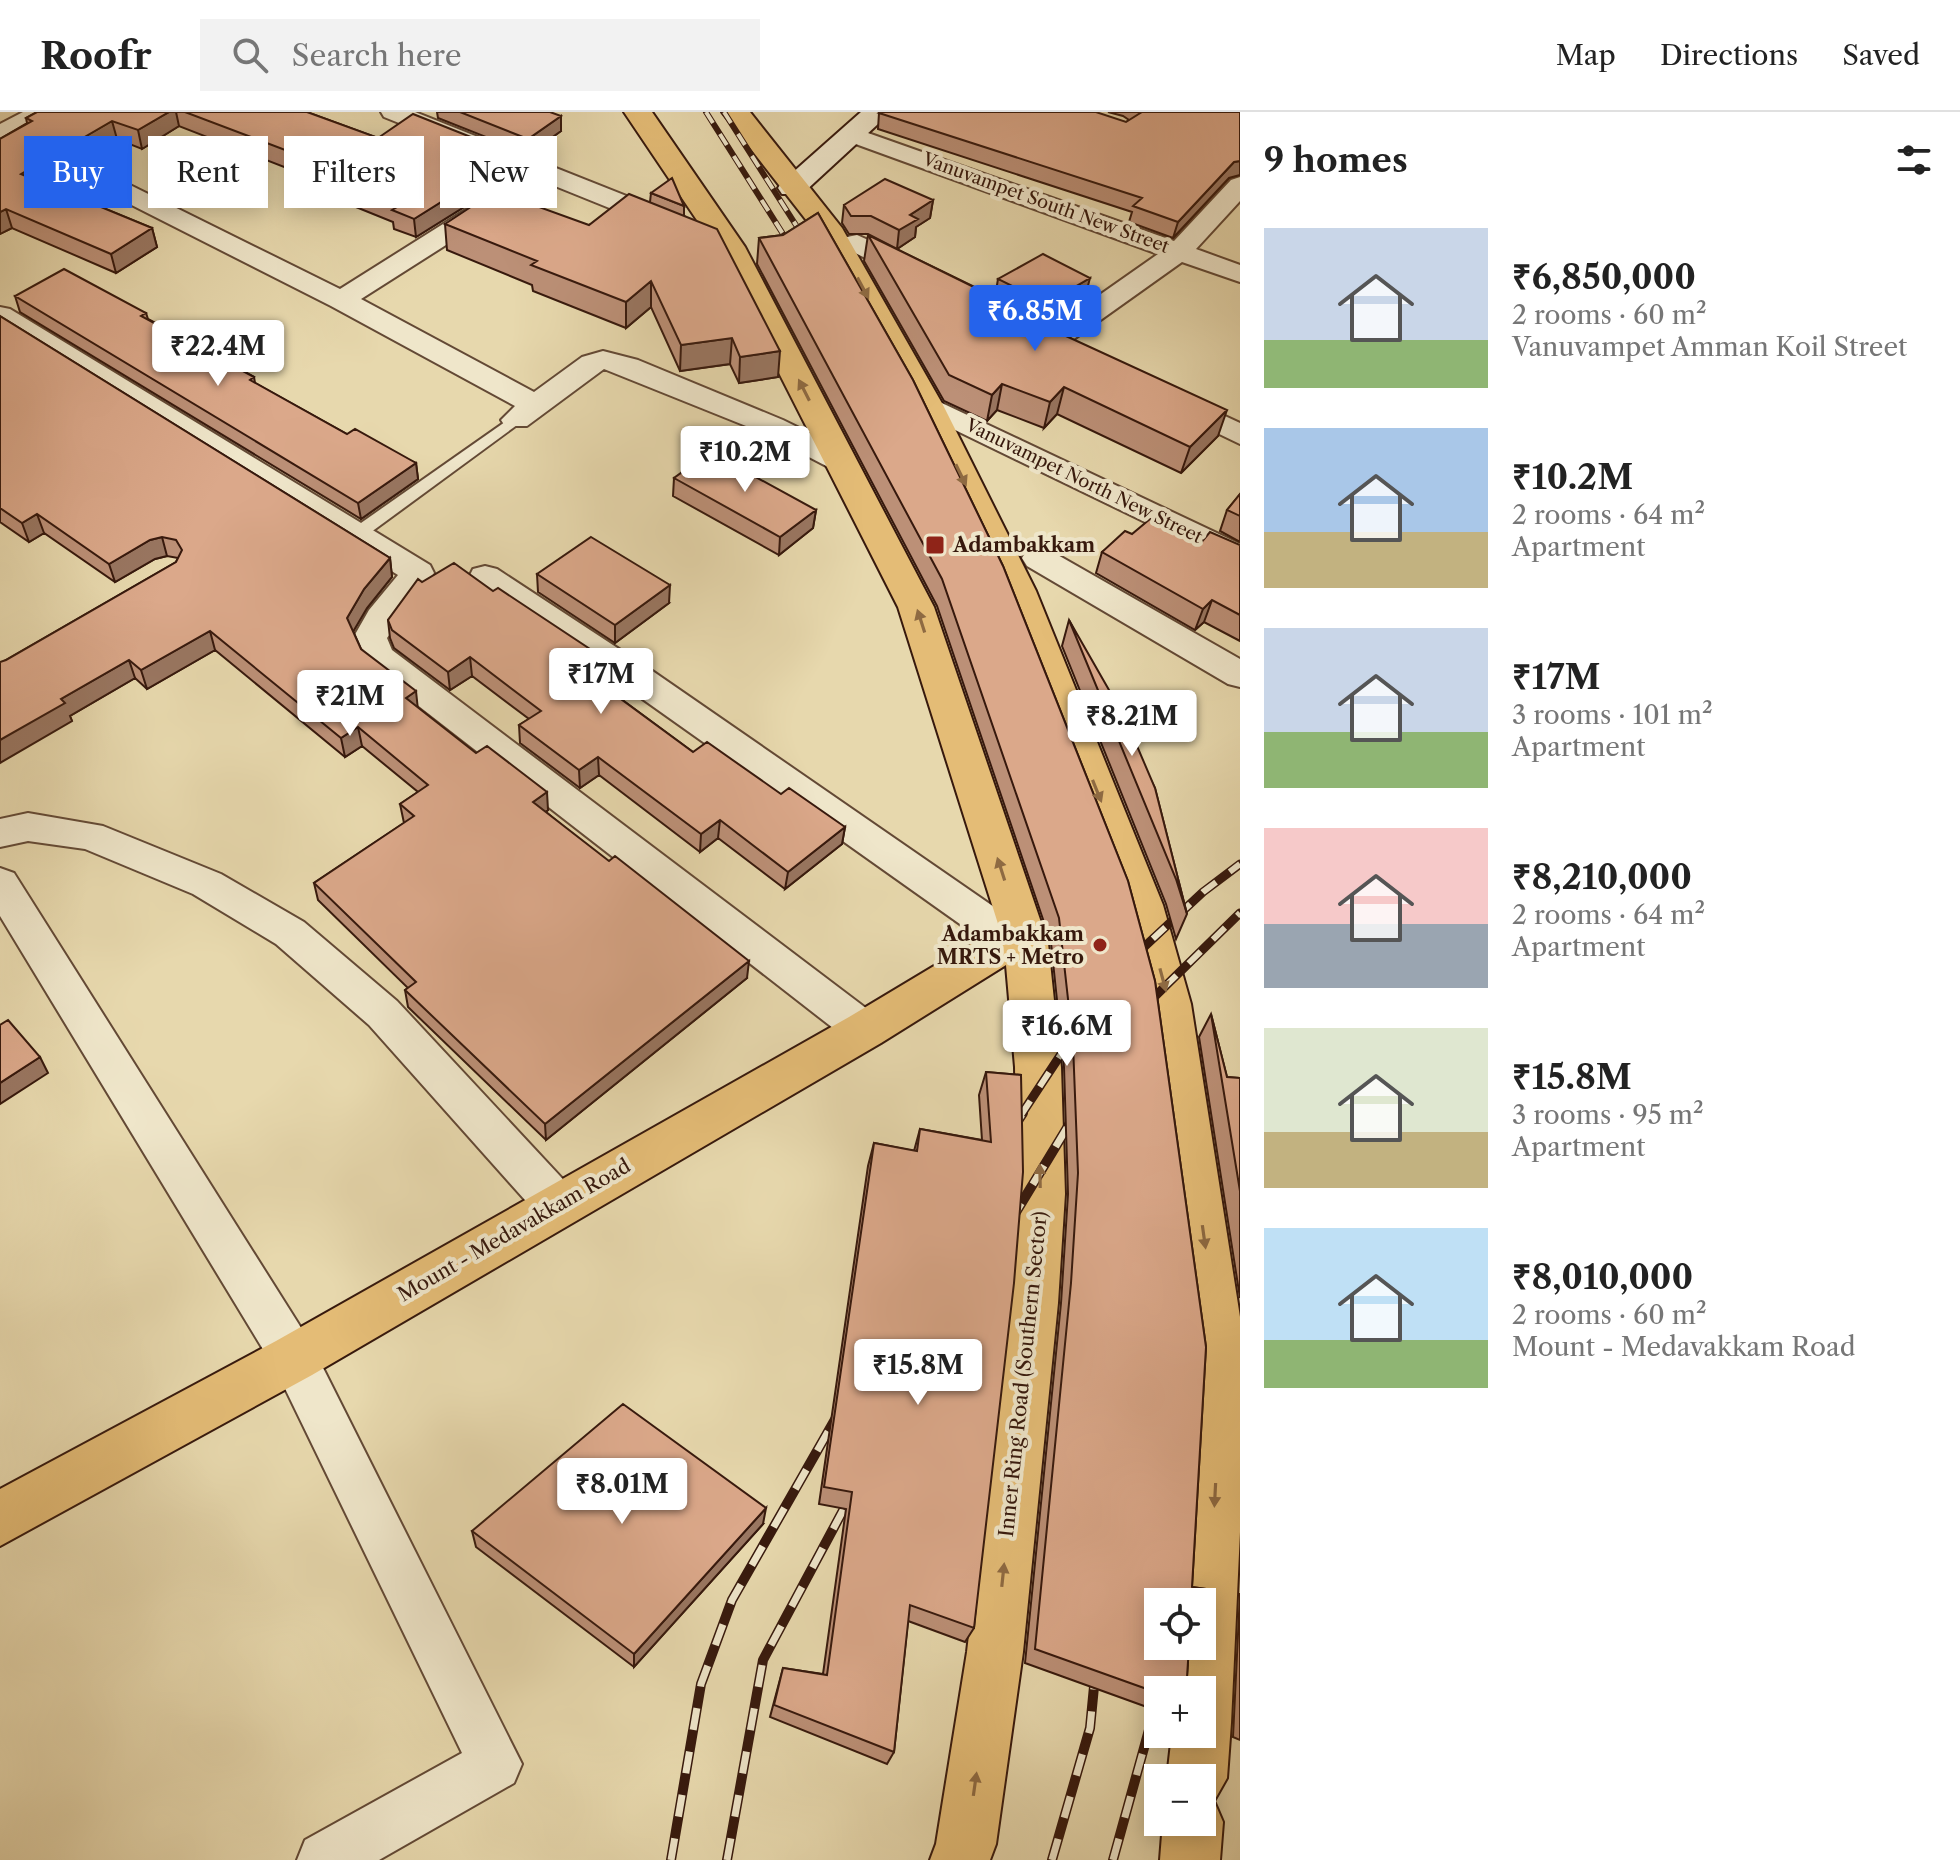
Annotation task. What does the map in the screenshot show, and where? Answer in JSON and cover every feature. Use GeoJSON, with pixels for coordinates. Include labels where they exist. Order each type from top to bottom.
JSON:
{"type":"FeatureCollection","features":[{"type":"Feature","properties":{"kind":"main road","name":"Inner Ring Road (Southern Sector)"},"geometry":{"type":"LineString","coordinates":[[638,112],[730,247],[916,607],[1019,942],[1038,1067],[1041,1194],[1033,1303],[995,1652],[966,1844],[960,1860]]}},
{"type":"Feature","properties":{"kind":"main road"},"geometry":{"type":"LineString","coordinates":[[736,112],[792,188],[827,228],[927,405],[1018,591],[1142,905],[1169,1004],[1222,1366],[1205,1676]]}},
{"type":"Feature","properties":{"kind":"main road","name":"Mount - Medavakkam Road"},"geometry":{"type":"LineString","coordinates":[[0,1519],[294,1358],[557,1204],[1019,942]]}},
{"type":"Feature","properties":{"kind":"main road"},"geometry":{"type":"LineString","coordinates":[[1190,1860],[1192,1836]]}},
{"type":"Feature","properties":{"kind":"street"},"geometry":{"type":"LineString","coordinates":[[0,134],[41,112]]}},
{"type":"Feature","properties":{"kind":"street"},"geometry":{"type":"LineString","coordinates":[[393,112],[455,136]]}},
{"type":"Feature","properties":{"kind":"street"},"geometry":{"type":"LineString","coordinates":[[792,188],[877,112]]}},
{"type":"Feature","properties":{"kind":"street","name":"Vanuvampet South New Street"},"geometry":{"type":"LineString","coordinates":[[851,134],[1240,274]]}},
{"type":"Feature","properties":{"kind":"street"},"geometry":{"type":"LineString","coordinates":[[557,176],[730,247]]}},
{"type":"Feature","properties":{"kind":"street"},"geometry":{"type":"LineString","coordinates":[[1054,340],[1180,251],[1240,185]]}},
{"type":"Feature","properties":{"kind":"street"},"geometry":{"type":"LineString","coordinates":[[132,196],[341,300],[524,414],[592,363],[613,362],[772,426],[841,461]]}},
{"type":"Feature","properties":{"kind":"street"},"geometry":{"type":"LineString","coordinates":[[341,300],[486,208]]}},
{"type":"Feature","properties":{"kind":"street"},"geometry":{"type":"LineString","coordinates":[[857,243],[941,284]]}},
{"type":"Feature","properties":{"kind":"street"},"geometry":{"type":"LineString","coordinates":[[0,315],[418,573],[381,618],[370,638],[378,657],[865,1030]]}},
{"type":"Feature","properties":{"kind":"street"},"geometry":{"type":"LineString","coordinates":[[1026,326],[1080,354]]}},
{"type":"Feature","properties":{"kind":"street"},"geometry":{"type":"LineString","coordinates":[[1147,387],[1240,435]]}},
{"type":"Feature","properties":{"kind":"street","name":"Vanuvampet North New Street"},"geometry":{"type":"LineString","coordinates":[[927,405],[1240,557]]}},
{"type":"Feature","properties":{"kind":"street"},"geometry":{"type":"LineString","coordinates":[[1038,558],[1240,675]]}},
{"type":"Feature","properties":{"kind":"street"},"geometry":{"type":"LineString","coordinates":[[485,577],[639,679],[1019,942]]}},
{"type":"Feature","properties":{"kind":"street"},"geometry":{"type":"LineString","coordinates":[[0,833],[28,827],[90,836],[207,884],[290,933],[383,1013],[557,1204]]}},
{"type":"Feature","properties":{"kind":"street"},"geometry":{"type":"LineString","coordinates":[[0,883],[294,1358],[495,1764],[325,1860]]}},
{"type":"Feature","properties":{"kind":"lane"},"geometry":{"type":"LineString","coordinates":[[357,534],[524,414]]}},
{"type":"Feature","properties":{"kind":"building"},"geometry":{"type":"Polygon","coordinates":[[[37,112],[169,112],[138,130],[112,121],[86,136],[24,136],[24,172],[21,174],[24,175],[24,208],[103,208],[152,228],[111,254],[6,209],[0,212],[0,139],[32,121],[26,118],[37,112]]]}},
{"type":"Feature","properties":{"kind":"building"},"geometry":{"type":"Polygon","coordinates":[[[185,112],[307,112],[373,136],[284,136],[284,150],[268,143],[268,136],[248,136],[185,112]]]}},
{"type":"Feature","properties":{"kind":"building"},"geometry":{"type":"Polygon","coordinates":[[[460,112],[550,112],[561,116],[532,136],[520,136],[460,112]]]}},
{"type":"Feature","properties":{"kind":"building"},"geometry":{"type":"Polygon","coordinates":[[[881,112],[1096,112],[1126,122],[1142,112],[1240,112],[1240,161],[1234,162],[1178,222],[1133,206],[1142,198],[881,112]]]}},
{"type":"Feature","properties":{"kind":"building"},"geometry":{"type":"Polygon","coordinates":[[[413,114],[468,136],[440,136],[440,203],[414,219],[392,210],[424,208],[424,136],[381,136],[413,114]]]}},
{"type":"Feature","properties":{"kind":"building"},"geometry":{"type":"Polygon","coordinates":[[[672,178],[684,206],[651,193],[672,178]]]}},
{"type":"Feature","properties":{"kind":"building"},"geometry":{"type":"Polygon","coordinates":[[[885,179],[933,200],[910,215],[918,219],[899,230],[871,216],[851,216],[844,205],[885,179]]]}},
{"type":"Feature","properties":{"kind":"building"},"geometry":{"type":"Polygon","coordinates":[[[629,194],[717,229],[780,351],[740,357],[732,338],[681,345],[651,281],[626,302],[531,265],[537,261],[445,224],[469,208],[542,208],[589,225],[629,194]]]}},
{"type":"Feature","properties":{"kind":"building"},"geometry":{"type":"Polygon","coordinates":[[[818,213],[913,380],[1003,566],[1128,881],[1155,981],[1206,1347],[1192,1587],[1199,1588],[1144,1588],[1144,1660],[1188,1660],[1187,1676],[1144,1676],[1144,1688],[1035,1649],[1071,1283],[1078,1173],[1073,1044],[1059,918],[942,579],[759,238],[783,235],[818,213]]]}},
{"type":"Feature","properties":{"kind":"building"},"geometry":{"type":"Polygon","coordinates":[[[868,235],[1069,334],[1066,336],[1227,410],[1190,447],[1064,387],[1050,402],[1002,384],[992,395],[949,375],[868,235]]]}},
{"type":"Feature","properties":{"kind":"building"},"geometry":{"type":"Polygon","coordinates":[[[1043,254],[1090,278],[1047,303],[998,279],[1043,254]]]}},
{"type":"Feature","properties":{"kind":"building"},"geometry":{"type":"Polygon","coordinates":[[[64,269],[146,313],[141,316],[254,377],[250,380],[347,434],[355,429],[416,463],[358,503],[15,296],[64,269]]]}},
{"type":"Feature","properties":{"kind":"building"},"geometry":{"type":"Polygon","coordinates":[[[0,316],[390,558],[364,589],[347,618],[361,649],[416,691],[406,698],[476,753],[487,746],[547,792],[533,802],[609,861],[615,856],[749,961],[545,1124],[405,990],[416,982],[314,883],[414,816],[400,804],[428,785],[358,727],[341,738],[210,631],[141,670],[129,660],[61,699],[65,703],[0,740],[0,662],[176,562],[182,550],[176,540],[162,537],[150,540],[109,564],[37,514],[22,523],[0,508],[0,316]]]}},
{"type":"Feature","properties":{"kind":"building"},"geometry":{"type":"Polygon","coordinates":[[[710,452],[816,510],[780,537],[674,478],[710,452]]]}},
{"type":"Feature","properties":{"kind":"building"},"geometry":{"type":"Polygon","coordinates":[[[1240,494],[1240,516],[1227,510],[1240,494]]]}},
{"type":"Feature","properties":{"kind":"building"},"geometry":{"type":"Polygon","coordinates":[[[1150,519],[1200,544],[1210,532],[1240,545],[1240,615],[1212,600],[1203,609],[1102,552],[1125,531],[1132,534],[1150,519]]]}},
{"type":"Feature","properties":{"kind":"building"},"geometry":{"type":"Polygon","coordinates":[[[591,537],[670,585],[615,625],[537,574],[591,537]]]}},
{"type":"Feature","properties":{"kind":"building"},"geometry":{"type":"Polygon","coordinates":[[[454,563],[493,591],[498,588],[596,653],[576,666],[693,752],[707,742],[781,794],[789,788],[845,827],[788,872],[720,820],[701,834],[598,757],[579,770],[519,725],[541,711],[470,657],[448,672],[392,630],[388,620],[418,579],[422,582],[454,563]]]}},
{"type":"Feature","properties":{"kind":"building"},"geometry":{"type":"Polygon","coordinates":[[[1069,620],[1125,718],[1155,788],[1187,914],[1176,879],[1069,620]]]}},
{"type":"Feature","properties":{"kind":"building"},"geometry":{"type":"Polygon","coordinates":[[[1211,1014],[1227,1077],[1240,1078],[1240,1191],[1211,1014]]]}},
{"type":"Feature","properties":{"kind":"building"},"geometry":{"type":"Polygon","coordinates":[[[8,1020],[40,1057],[0,1083],[0,1025],[8,1020]]]}},
{"type":"Feature","properties":{"kind":"building"},"geometry":{"type":"Polygon","coordinates":[[[986,1072],[1021,1075],[1023,1172],[1014,1283],[974,1628],[910,1605],[894,1752],[774,1705],[783,1668],[827,1675],[852,1492],[824,1487],[874,1143],[917,1151],[920,1129],[991,1142],[986,1072]]]}},
{"type":"Feature","properties":{"kind":"building"},"geometry":{"type":"Polygon","coordinates":[[[623,1404],[766,1508],[634,1654],[472,1531],[623,1404]]]}},
{"type":"Feature","properties":{"kind":"railway"},"geometry":{"type":"LineString","coordinates":[[706,112],[795,253]]}},
{"type":"Feature","properties":{"kind":"railway"},"geometry":{"type":"LineString","coordinates":[[724,112],[808,244]]}},
{"type":"Feature","properties":{"kind":"railway"},"geometry":{"type":"LineString","coordinates":[[1128,962],[1203,892],[1240,864]]}},
{"type":"Feature","properties":{"kind":"railway"},"geometry":{"type":"LineString","coordinates":[[1140,1011],[1240,913]]}},
{"type":"Feature","properties":{"kind":"railway"},"geometry":{"type":"LineString","coordinates":[[1021,1115],[1073,1036]]}},
{"type":"Feature","properties":{"kind":"railway"},"geometry":{"type":"LineString","coordinates":[[1010,1133],[1023,1113]]}},
{"type":"Feature","properties":{"kind":"railway"},"geometry":{"type":"LineString","coordinates":[[1010,1222],[1076,1113]]}},
{"type":"Feature","properties":{"kind":"railway"},"geometry":{"type":"LineString","coordinates":[[671,1860],[701,1684],[732,1600],[841,1409]]}},
{"type":"Feature","properties":{"kind":"railway"},"geometry":{"type":"LineString","coordinates":[[727,1860],[763,1660],[855,1488]]}},
{"type":"Feature","properties":{"kind":"railway"},"geometry":{"type":"LineString","coordinates":[[1113,1860],[1157,1701],[1161,1660]]}},
{"type":"Feature","properties":{"kind":"railway"},"geometry":{"type":"LineString","coordinates":[[1052,1860],[1090,1728],[1096,1666]]}},
{"type":"Feature","properties":{"kind":"place","name":"Adambakkam"},"geometry":{"type":"Point","coordinates":[935,545]}},
{"type":"Feature","properties":{"kind":"place","name":"Adambakkam MRTS + Metro"},"geometry":{"type":"Point","coordinates":[1100,945]}}]}
